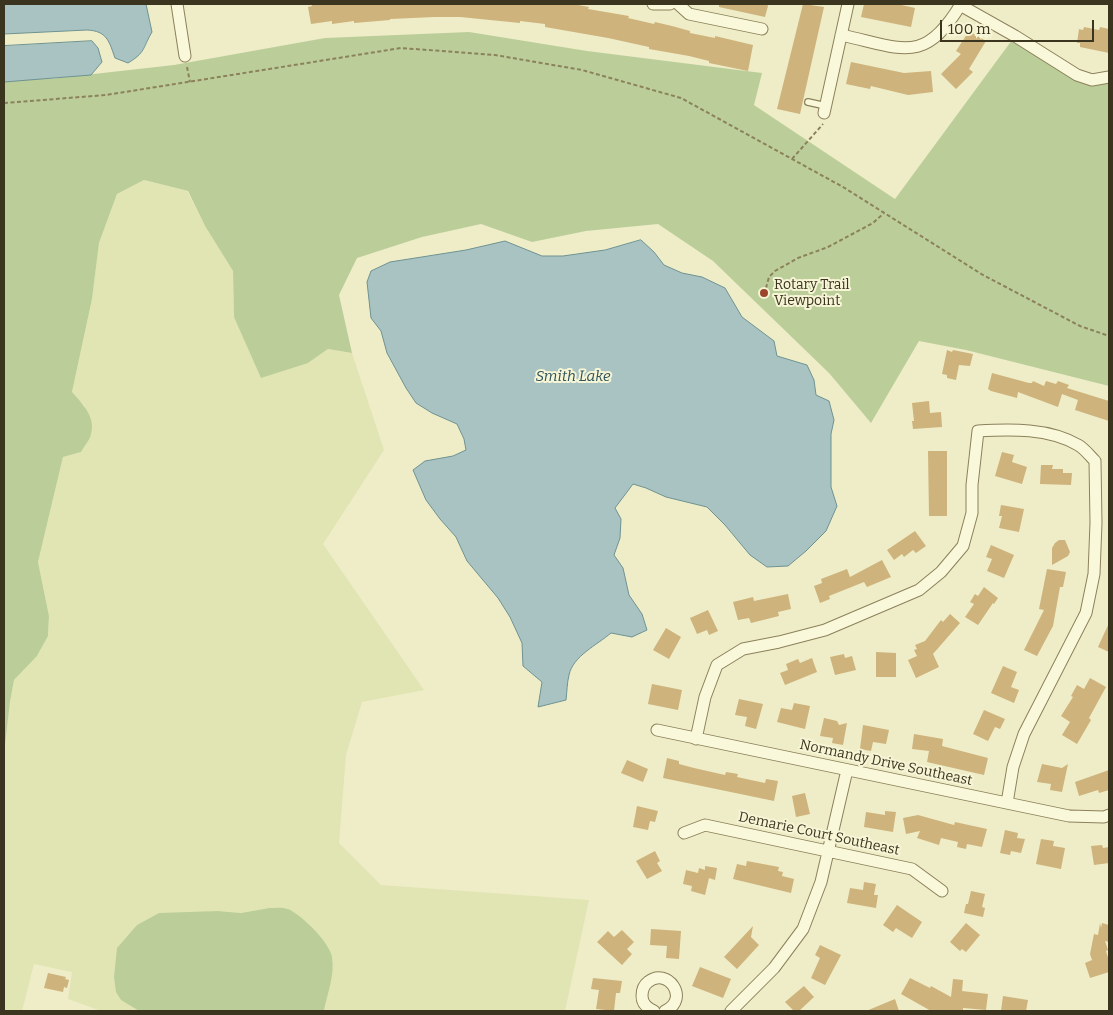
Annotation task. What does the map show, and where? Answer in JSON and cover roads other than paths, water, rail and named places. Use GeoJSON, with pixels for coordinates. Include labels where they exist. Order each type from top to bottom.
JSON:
{"type":"FeatureCollection","features":[{"type":"Feature","properties":{"kind":"street"},"geometry":{"type":"LineString","coordinates":[[178,4],[185,56]]}},
{"type":"Feature","properties":{"kind":"street"},"geometry":{"type":"LineString","coordinates":[[653,4],[670,4]]}},
{"type":"Feature","properties":{"kind":"street"},"geometry":{"type":"LineString","coordinates":[[678,4],[689,14],[762,29]]}},
{"type":"Feature","properties":{"kind":"street"},"geometry":{"type":"LineString","coordinates":[[825,114],[848,4]]}},
{"type":"Feature","properties":{"kind":"street"},"geometry":{"type":"LineString","coordinates":[[841,35],[901,48],[918,47],[936,38],[961,4],[1077,76],[1092,80],[1109,78]]}},
{"type":"Feature","properties":{"kind":"street"},"geometry":{"type":"LineString","coordinates":[[696,739],[705,696],[717,665],[743,649],[825,630],[919,590],[941,572],[963,546],[968,530],[972,513],[972,485],[978,431],[1007,429],[1049,434],[1079,445],[1095,460],[1097,497],[1094,574],[1086,613],[1024,734],[1013,767],[1007,803]]}},
{"type":"Feature","properties":{"kind":"street","name":"Normandy Drive Southeast"},"geometry":{"type":"LineString","coordinates":[[657,730],[1069,816],[1104,818],[1109,815]]}},
{"type":"Feature","properties":{"kind":"street"},"geometry":{"type":"LineString","coordinates":[[731,1011],[774,968],[803,929],[821,882],[847,770]]}},
{"type":"Feature","properties":{"kind":"street","name":"Demarie Court Southeast"},"geometry":{"type":"LineString","coordinates":[[684,833],[705,825],[912,869],[942,890]]}},
{"type":"Feature","properties":{"kind":"street"},"geometry":{"type":"LineString","coordinates":[[654,1011],[645,1005],[642,991],[647,982],[656,978],[670,982],[676,990],[676,999],[670,1010]]}},
{"type":"Feature","properties":{"kind":"lane"},"geometry":{"type":"LineString","coordinates":[[808,102],[825,114]]}},
{"type":"Feature","properties":{"kind":"water"},"geometry":{"type":"Polygon","coordinates":[[[4,4],[146,4],[152,32],[141,53],[128,63],[115,58],[106,38],[99,32],[87,30],[4,34],[4,4]]]}},
{"type":"Feature","properties":{"kind":"water"},"geometry":{"type":"Polygon","coordinates":[[[92,41],[98,48],[102,62],[91,75],[4,82],[4,46],[92,41]]]}},
{"type":"Feature","properties":{"kind":"water","name":"Smith Lake"},"geometry":{"type":"Polygon","coordinates":[[[641,240],[664,265],[682,273],[702,277],[725,288],[742,317],[774,341],[777,356],[807,365],[814,380],[816,395],[829,401],[834,420],[831,434],[831,487],[837,506],[826,531],[806,551],[788,566],[767,567],[750,555],[707,507],[666,497],[633,484],[615,508],[621,519],[620,538],[614,555],[623,568],[629,595],[642,614],[647,630],[632,637],[611,633],[586,651],[575,662],[569,675],[566,700],[538,707],[542,682],[523,666],[522,643],[510,617],[498,598],[467,561],[456,537],[426,500],[413,470],[425,461],[453,456],[466,450],[464,439],[457,424],[432,413],[416,403],[406,388],[387,353],[381,331],[371,318],[367,282],[371,271],[390,262],[466,250],[505,241],[542,256],[563,256],[605,250],[641,240]]]}},
{"type":"Feature","properties":{"kind":"place","name":"Rotary Trail Viewpoint"},"geometry":{"type":"Point","coordinates":[764,293]}}]}
